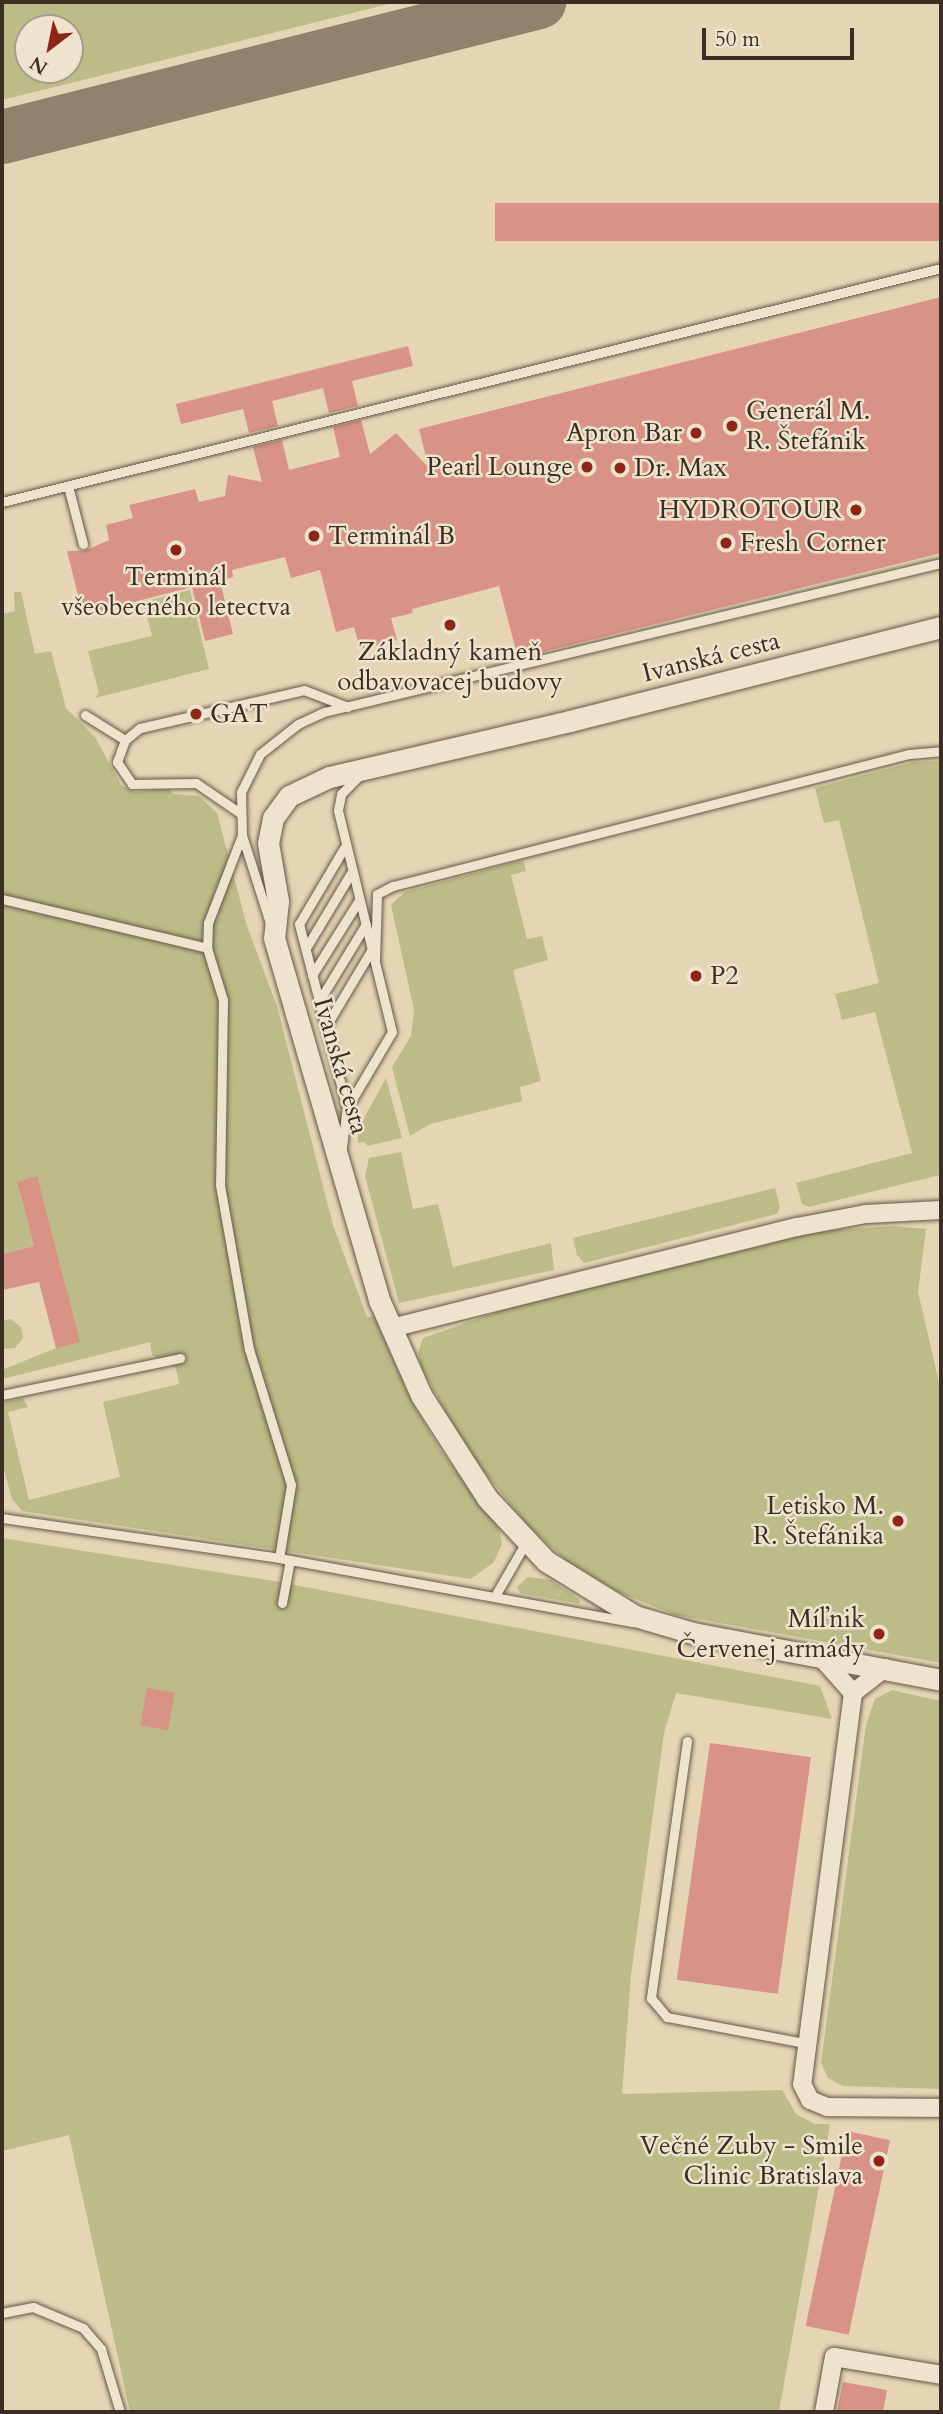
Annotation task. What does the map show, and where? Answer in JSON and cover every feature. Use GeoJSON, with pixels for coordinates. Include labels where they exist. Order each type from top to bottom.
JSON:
{"type":"FeatureCollection","features":[{"type":"Feature","properties":{"kind":"street","name":"Ivanská cesta"},"geometry":{"type":"LineString","coordinates":[[941,627],[366,769],[299,789],[273,818],[268,843],[278,901],[274,938],[391,1328],[407,1369],[449,1442],[487,1498],[546,1561],[607,1602],[661,1626],[941,1680]]}},
{"type":"Feature","properties":{"kind":"street"},"geometry":{"type":"LineString","coordinates":[[391,1328],[797,1227],[866,1214],[941,1210]]}},
{"type":"Feature","properties":{"kind":"street"},"geometry":{"type":"LineString","coordinates":[[820,1657],[853,1693]]}},
{"type":"Feature","properties":{"kind":"street"},"geometry":{"type":"LineString","coordinates":[[885,1668],[853,1693],[805,2043],[802,2084],[817,2105],[941,2108]]}},
{"type":"Feature","properties":{"kind":"street"},"geometry":{"type":"LineString","coordinates":[[824,2412],[834,2357],[941,2375]]}},
{"type":"Feature","properties":{"kind":"lane"},"geometry":{"type":"LineString","coordinates":[[2,502],[941,268]]}},
{"type":"Feature","properties":{"kind":"lane"},"geometry":{"type":"LineString","coordinates":[[68,486],[83,544]]}},
{"type":"Feature","properties":{"kind":"lane"},"geometry":{"type":"LineString","coordinates":[[274,938],[242,835],[240,813],[241,792],[249,771],[274,740],[324,712],[941,563]]}},
{"type":"Feature","properties":{"kind":"lane"},"geometry":{"type":"LineString","coordinates":[[240,813],[196,783],[132,784],[117,762],[125,740],[140,728],[304,690],[348,707]]}},
{"type":"Feature","properties":{"kind":"lane"},"geometry":{"type":"LineString","coordinates":[[85,715],[125,740]]}},
{"type":"Feature","properties":{"kind":"lane"},"geometry":{"type":"LineString","coordinates":[[375,959],[377,894],[393,886],[855,767],[941,751]]}},
{"type":"Feature","properties":{"kind":"lane"},"geometry":{"type":"LineString","coordinates":[[347,1108],[392,1032],[366,924],[344,848],[338,810],[341,794],[366,769]]}},
{"type":"Feature","properties":{"kind":"lane"},"geometry":{"type":"LineString","coordinates":[[242,835],[208,923],[207,948],[223,1000],[220,1185],[249,1349],[278,1430],[291,1485],[279,1558]]}},
{"type":"Feature","properties":{"kind":"lane"},"geometry":{"type":"LineString","coordinates":[[341,1163],[347,1108],[299,924],[344,848]]}},
{"type":"Feature","properties":{"kind":"lane"},"geometry":{"type":"LineString","coordinates":[[306,948],[351,873]]}},
{"type":"Feature","properties":{"kind":"lane"},"geometry":{"type":"LineString","coordinates":[[2,899],[207,948]]}},
{"type":"Feature","properties":{"kind":"lane"},"geometry":{"type":"LineString","coordinates":[[312,975],[359,900]]}},
{"type":"Feature","properties":{"kind":"lane"},"geometry":{"type":"LineString","coordinates":[[319,1001],[366,924]]}},
{"type":"Feature","properties":{"kind":"lane"},"geometry":{"type":"LineString","coordinates":[[326,1026],[372,949]]}},
{"type":"Feature","properties":{"kind":"lane"},"geometry":{"type":"LineString","coordinates":[[2,1395],[180,1358]]}},
{"type":"Feature","properties":{"kind":"lane"},"geometry":{"type":"LineString","coordinates":[[2,1515],[279,1558],[661,1626]]}},
{"type":"Feature","properties":{"kind":"lane"},"geometry":{"type":"LineString","coordinates":[[495,1596],[526,1542]]}},
{"type":"Feature","properties":{"kind":"lane"},"geometry":{"type":"LineString","coordinates":[[282,1603],[290,1560]]}},
{"type":"Feature","properties":{"kind":"lane"},"geometry":{"type":"LineString","coordinates":[[687,1741],[651,1998],[667,2017],[805,2043]]}},
{"type":"Feature","properties":{"kind":"lane"},"geometry":{"type":"LineString","coordinates":[[2,2313],[33,2307],[82,2328],[101,2349],[120,2412]]}},
{"type":"Feature","properties":{"kind":"shaded area"},"geometry":{"type":"Polygon","coordinates":[[[2,2],[397,2],[84,80],[84,14],[14,14],[14,84],[66,84],[2,100],[2,2]]]}},
{"type":"Feature","properties":{"kind":"shaded area"},"geometry":{"type":"Polygon","coordinates":[[[190,590],[209,669],[95,698],[99,693],[88,651],[152,636],[143,602],[190,590]]]}},
{"type":"Feature","properties":{"kind":"shaded area"},"geometry":{"type":"Polygon","coordinates":[[[14,592],[21,592],[35,654],[51,651],[66,708],[95,737],[121,785],[135,792],[170,789],[173,794],[199,796],[217,813],[247,926],[277,1006],[333,1225],[367,1317],[374,1316],[414,1406],[441,1451],[499,1528],[502,1544],[494,1562],[471,1579],[22,1511],[12,1499],[2,1463],[2,1403],[23,1398],[28,1407],[8,1412],[29,1500],[120,1477],[103,1402],[179,1384],[176,1368],[152,1355],[150,1342],[2,1379],[2,1370],[56,1348],[37,1177],[17,1182],[34,1246],[2,1254],[2,614],[15,611],[14,592]]]}},
{"type":"Feature","properties":{"kind":"shaded area"},"geometry":{"type":"Polygon","coordinates":[[[941,761],[940,1175],[809,1207],[802,1204],[796,1183],[912,1153],[875,1012],[842,1020],[835,994],[879,983],[839,820],[824,823],[815,788],[914,762],[941,761]]]}},
{"type":"Feature","properties":{"kind":"shaded area"},"geometry":{"type":"Polygon","coordinates":[[[523,860],[526,871],[511,875],[527,939],[542,936],[548,960],[513,970],[541,1081],[520,1087],[522,1101],[430,1124],[410,1136],[392,1067],[411,1036],[414,1010],[391,905],[405,892],[523,860]]]}},
{"type":"Feature","properties":{"kind":"shaded area"},"geometry":{"type":"Polygon","coordinates":[[[386,1078],[402,1138],[367,1146],[365,1142],[358,1143],[358,1129],[386,1078]]]}},
{"type":"Feature","properties":{"kind":"shaded area"},"geometry":{"type":"Polygon","coordinates":[[[401,1152],[413,1209],[438,1204],[453,1267],[551,1243],[554,1270],[399,1303],[365,1176],[369,1158],[401,1152]]]}},
{"type":"Feature","properties":{"kind":"shaded area"},"geometry":{"type":"Polygon","coordinates":[[[775,1188],[780,1207],[777,1214],[584,1263],[577,1255],[573,1238],[775,1188]]]}},
{"type":"Feature","properties":{"kind":"shaded area"},"geometry":{"type":"Polygon","coordinates":[[[893,1226],[926,1229],[918,1292],[941,1391],[941,1663],[676,1615],[618,1592],[567,1561],[529,1527],[470,1454],[422,1369],[418,1352],[423,1338],[509,1308],[816,1231],[893,1226]]]}},
{"type":"Feature","properties":{"kind":"shaded area"},"geometry":{"type":"Polygon","coordinates":[[[11,1319],[21,1327],[23,1338],[15,1348],[3,1349],[2,1321],[11,1319]]]}},
{"type":"Feature","properties":{"kind":"shaded area"},"geometry":{"type":"Polygon","coordinates":[[[2,1538],[274,1581],[820,1686],[832,1719],[676,1693],[664,1733],[631,1975],[622,2094],[782,2090],[796,2114],[815,2124],[830,2124],[779,2412],[130,2412],[69,2135],[2,2151],[2,1538]]]}},
{"type":"Feature","properties":{"kind":"shaded area"},"geometry":{"type":"Polygon","coordinates":[[[528,1577],[551,1580],[579,1599],[580,1604],[520,1593],[517,1587],[528,1577]]]}},
{"type":"Feature","properties":{"kind":"shaded area"},"geometry":{"type":"Polygon","coordinates":[[[892,1690],[941,1701],[941,2089],[843,2086],[828,2078],[821,2063],[866,1725],[875,1699],[892,1690]]]}},
{"type":"Feature","properties":{"kind":"building"},"geometry":{"type":"Polygon","coordinates":[[[495,203],[941,203],[941,241],[495,241],[495,203]]]}},
{"type":"Feature","properties":{"kind":"building"},"geometry":{"type":"Polygon","coordinates":[[[941,297],[941,553],[518,658],[499,586],[412,609],[413,613],[391,618],[397,640],[360,649],[354,627],[336,632],[320,570],[291,578],[285,557],[232,570],[233,577],[220,581],[233,634],[205,641],[192,587],[83,615],[67,551],[84,551],[109,540],[106,525],[133,518],[129,505],[195,489],[199,502],[225,496],[228,475],[262,482],[253,447],[282,440],[289,470],[340,457],[333,427],[361,420],[370,454],[396,433],[429,468],[419,429],[941,297]]]}},
{"type":"Feature","properties":{"kind":"building"},"geometry":{"type":"Polygon","coordinates":[[[408,346],[413,366],[352,381],[358,406],[329,413],[323,388],[272,401],[278,426],[249,433],[243,409],[181,424],[176,404],[408,346]]]}},
{"type":"Feature","properties":{"kind":"building"},"geometry":{"type":"Polygon","coordinates":[[[37,1176],[80,1342],[56,1348],[39,1282],[2,1290],[2,1254],[34,1246],[17,1182],[37,1176]]]}},
{"type":"Feature","properties":{"kind":"building"},"geometry":{"type":"Polygon","coordinates":[[[147,1688],[175,1693],[168,1730],[140,1725],[147,1688]]]}},
{"type":"Feature","properties":{"kind":"building"},"geometry":{"type":"Polygon","coordinates":[[[710,1743],[811,1757],[778,1994],[677,1980],[710,1743]]]}},
{"type":"Feature","properties":{"kind":"building"},"geometry":{"type":"Polygon","coordinates":[[[847,2131],[890,2140],[849,2335],[806,2326],[847,2131]]]}},
{"type":"Feature","properties":{"kind":"building"},"geometry":{"type":"Polygon","coordinates":[[[843,2382],[887,2390],[883,2412],[837,2412],[843,2382]]]}},
{"type":"Feature","properties":{"kind":"taxiway"},"geometry":{"type":"LineString","coordinates":[[2,137],[539,2]]}},
{"type":"Feature","properties":{"kind":"place","name":"Generál M. R. Štefánik"},"geometry":{"type":"Point","coordinates":[732,426]}},
{"type":"Feature","properties":{"kind":"place","name":"Apron Bar"},"geometry":{"type":"Point","coordinates":[696,433]}},
{"type":"Feature","properties":{"kind":"place","name":"Pearl Lounge"},"geometry":{"type":"Point","coordinates":[587,467]}},
{"type":"Feature","properties":{"kind":"place","name":"Dr. Max"},"geometry":{"type":"Point","coordinates":[620,468]}},
{"type":"Feature","properties":{"kind":"place","name":"HYDROTOUR"},"geometry":{"type":"Point","coordinates":[856,510]}},
{"type":"Feature","properties":{"kind":"place","name":"Terminál B"},"geometry":{"type":"Point","coordinates":[314,536]}},
{"type":"Feature","properties":{"kind":"place","name":"Fresh Corner"},"geometry":{"type":"Point","coordinates":[726,543]}},
{"type":"Feature","properties":{"kind":"place","name":"Terminál všeobecného letectva"},"geometry":{"type":"Point","coordinates":[176,550]}},
{"type":"Feature","properties":{"kind":"place","name":"Základný kameň odbavovacej budovy"},"geometry":{"type":"Point","coordinates":[450,625]}},
{"type":"Feature","properties":{"kind":"place","name":"GAT"},"geometry":{"type":"Point","coordinates":[196,714]}},
{"type":"Feature","properties":{"kind":"place","name":"P2"},"geometry":{"type":"Point","coordinates":[696,976]}},
{"type":"Feature","properties":{"kind":"place","name":"Letisko M. R. Štefánika"},"geometry":{"type":"Point","coordinates":[898,1521]}},
{"type":"Feature","properties":{"kind":"place","name":"Míľnik Červenej armády"},"geometry":{"type":"Point","coordinates":[879,1634]}},
{"type":"Feature","properties":{"kind":"place","name":"Večné Zuby - Smile Clinic Bratislava"},"geometry":{"type":"Point","coordinates":[879,2161]}}]}
